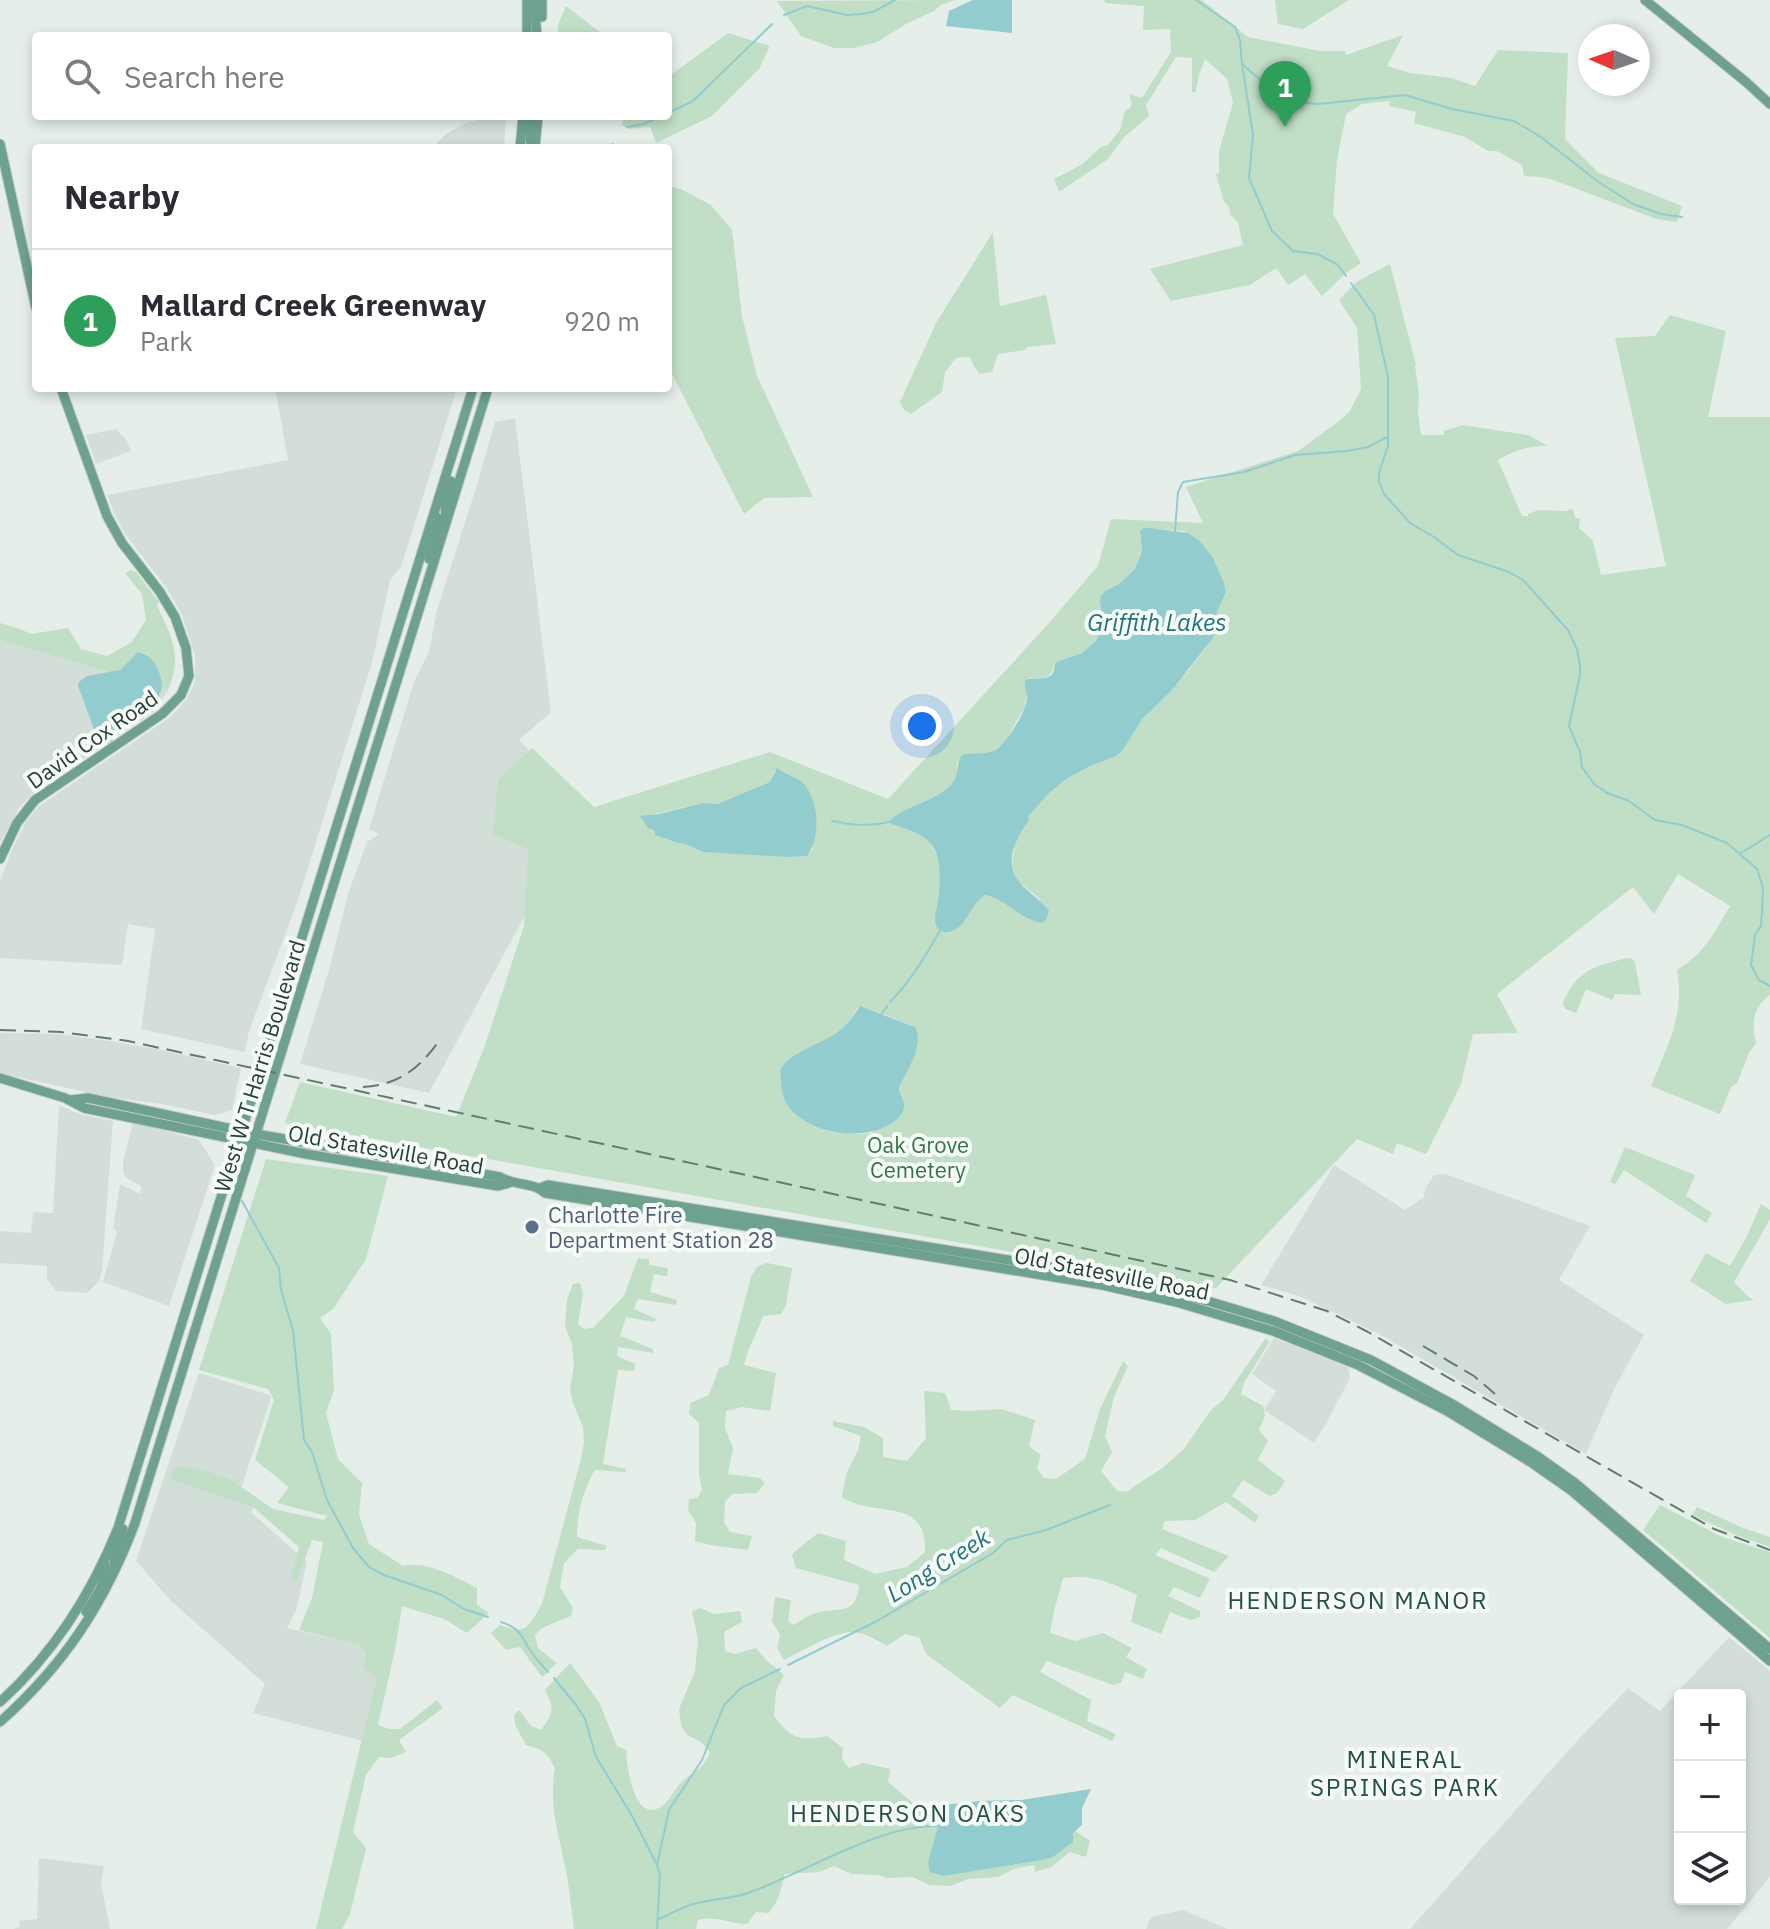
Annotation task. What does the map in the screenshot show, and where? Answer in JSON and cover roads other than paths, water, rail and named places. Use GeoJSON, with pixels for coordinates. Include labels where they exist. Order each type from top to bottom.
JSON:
{"type":"FeatureCollection","features":[{"type":"Feature","properties":{"kind":"main road"},"geometry":{"type":"LineString","coordinates":[[527,0],[528,32]]}},
{"type":"Feature","properties":{"kind":"main road"},"geometry":{"type":"LineString","coordinates":[[534,0],[538,32]]}},
{"type":"Feature","properties":{"kind":"main road"},"geometry":{"type":"LineString","coordinates":[[539,32],[542,0]]}},
{"type":"Feature","properties":{"kind":"main road"},"geometry":{"type":"LineString","coordinates":[[1645,0],[1770,104]]}},
{"type":"Feature","properties":{"kind":"main road"},"geometry":{"type":"LineString","coordinates":[[520,144],[523,120]]}},
{"type":"Feature","properties":{"kind":"main road"},"geometry":{"type":"LineString","coordinates":[[531,120],[532,144]]}},
{"type":"Feature","properties":{"kind":"main road"},"geometry":{"type":"LineString","coordinates":[[533,144],[537,120]]}},
{"type":"Feature","properties":{"kind":"main road"},"geometry":{"type":"LineString","coordinates":[[0,144],[32,290]]}},
{"type":"Feature","properties":{"kind":"main road","name":"David Cox Road"},"geometry":{"type":"LineString","coordinates":[[0,859],[17,823],[35,800],[162,714],[181,695],[189,676],[186,648],[175,617],[122,543],[107,516],[62,392]]}},
{"type":"Feature","properties":{"kind":"main road","name":"West W T Harris Boulevard"},"geometry":{"type":"LineString","coordinates":[[0,1702],[58,1639],[83,1602],[118,1528],[472,392]]}},
{"type":"Feature","properties":{"kind":"main road","name":"West W T Harris Boulevard"},"geometry":{"type":"LineString","coordinates":[[0,1722],[40,1684],[92,1615],[115,1573],[142,1501],[487,392]]}},
{"type":"Feature","properties":{"kind":"main road"},"geometry":{"type":"LineString","coordinates":[[447,524],[445,505],[463,423]]}},
{"type":"Feature","properties":{"kind":"main road"},"geometry":{"type":"LineString","coordinates":[[415,625],[419,596],[438,528],[438,518],[434,515]]}},
{"type":"Feature","properties":{"kind":"main road","name":"Old Statesville Road"},"geometry":{"type":"LineString","coordinates":[[0,1078],[84,1108],[255,1139],[500,1177],[509,1183],[540,1188],[548,1185],[1101,1275],[1195,1297],[1274,1321],[1371,1360],[1454,1405],[1537,1456],[1575,1483],[1770,1649]]}},
{"type":"Feature","properties":{"kind":"main road","name":"Old Statesville Road"},"geometry":{"type":"LineString","coordinates":[[74,1102],[88,1098],[177,1117],[240,1136]]}},
{"type":"Feature","properties":{"kind":"main road"},"geometry":{"type":"LineString","coordinates":[[74,1102],[139,1114],[177,1117]]}},
{"type":"Feature","properties":{"kind":"main road","name":"Old Statesville Road"},"geometry":{"type":"LineString","coordinates":[[540,1188],[545,1193],[1115,1288],[1218,1313],[1317,1348],[1358,1365],[1439,1407],[1532,1463],[1572,1491],[1770,1661]]}},
{"type":"Feature","properties":{"kind":"main road"},"geometry":{"type":"LineString","coordinates":[[115,1573],[114,1558],[130,1506],[137,1468]]}},
{"type":"Feature","properties":{"kind":"main road"},"geometry":{"type":"LineString","coordinates":[[63,1657],[104,1579],[104,1561]]}},
{"type":"Feature","properties":{"kind":"water"},"geometry":{"type":"Polygon","coordinates":[[[973,0],[1012,0],[1012,33],[946,26],[949,11],[973,0]]]}},
{"type":"Feature","properties":{"kind":"water","name":"Griffith Lakes"},"geometry":{"type":"Polygon","coordinates":[[[1150,528],[1188,533],[1199,540],[1213,558],[1226,592],[1217,612],[1213,638],[1172,690],[1142,719],[1122,751],[1068,778],[1049,793],[1028,817],[1014,846],[1012,864],[1018,881],[1049,911],[1046,920],[1042,923],[1034,921],[985,895],[957,928],[942,931],[935,922],[940,879],[935,850],[923,836],[888,822],[951,785],[962,755],[989,752],[1003,743],[1026,705],[1025,680],[1050,676],[1056,662],[1082,653],[1097,640],[1103,624],[1101,596],[1135,569],[1142,551],[1140,531],[1150,528]]]}},
{"type":"Feature","properties":{"kind":"water"},"geometry":{"type":"Polygon","coordinates":[[[138,652],[154,662],[162,688],[155,702],[124,725],[110,744],[104,744],[95,732],[79,682],[87,676],[120,670],[138,652]]]}},
{"type":"Feature","properties":{"kind":"water"},"geometry":{"type":"Polygon","coordinates":[[[777,768],[804,784],[813,800],[815,840],[807,856],[704,852],[655,835],[640,816],[703,803],[717,804],[770,782],[777,768]]]}},
{"type":"Feature","properties":{"kind":"water"},"geometry":{"type":"Polygon","coordinates":[[[860,1006],[915,1027],[916,1050],[899,1089],[904,1107],[896,1120],[870,1132],[829,1131],[803,1120],[793,1111],[784,1098],[780,1070],[798,1053],[839,1031],[860,1006]]]}},
{"type":"Feature","properties":{"kind":"water"},"geometry":{"type":"Polygon","coordinates":[[[1091,1789],[1082,1808],[1082,1825],[1073,1833],[1073,1842],[1053,1857],[944,1876],[930,1872],[928,1862],[944,1805],[1021,1800],[1091,1789]]]}},
{"type":"Feature","properties":{"kind":"waterway"},"geometry":{"type":"LineString","coordinates":[[784,15],[807,6],[847,15],[860,14],[873,12],[895,0]]}},
{"type":"Feature","properties":{"kind":"waterway"},"geometry":{"type":"LineString","coordinates":[[1196,0],[1235,27],[1240,40],[1253,135],[1249,178],[1272,231],[1293,251],[1318,254],[1338,265],[1346,276]]}},
{"type":"Feature","properties":{"kind":"waterway"},"geometry":{"type":"LineString","coordinates":[[672,111],[693,101],[772,24]]}},
{"type":"Feature","properties":{"kind":"waterway"},"geometry":{"type":"LineString","coordinates":[[1242,64],[1272,90],[1298,102],[1318,104],[1405,95],[1452,109],[1514,121],[1633,204],[1661,214],[1682,217]]}},
{"type":"Feature","properties":{"kind":"waterway"},"geometry":{"type":"LineString","coordinates":[[627,127],[652,120]]}},
{"type":"Feature","properties":{"kind":"waterway"},"geometry":{"type":"LineString","coordinates":[[1351,283],[1374,315],[1388,377],[1388,446],[1379,473],[1384,494],[1410,523],[1458,555],[1509,572],[1523,580],[1568,630],[1577,649],[1580,666],[1569,726],[1580,752],[1582,767],[1594,784],[1607,793],[1629,801],[1655,820],[1682,825],[1727,843],[1757,869],[1763,888],[1762,913],[1751,965],[1759,980],[1770,986]]}},
{"type":"Feature","properties":{"kind":"waterway"},"geometry":{"type":"LineString","coordinates":[[1175,531],[1178,492],[1183,482],[1244,472],[1295,455],[1368,447],[1387,437]]}},
{"type":"Feature","properties":{"kind":"waterway"},"geometry":{"type":"LineString","coordinates":[[832,821],[860,825],[889,822]]}},
{"type":"Feature","properties":{"kind":"waterway"},"geometry":{"type":"LineString","coordinates":[[1741,853],[1770,835]]}},
{"type":"Feature","properties":{"kind":"waterway"},"geometry":{"type":"LineString","coordinates":[[890,1002],[912,976],[941,929]]}},
{"type":"Feature","properties":{"kind":"waterway"},"geometry":{"type":"LineString","coordinates":[[881,1015],[887,1006]]}},
{"type":"Feature","properties":{"kind":"waterway"},"geometry":{"type":"LineString","coordinates":[[242,1201],[279,1268],[281,1290],[293,1330],[304,1440],[312,1452],[327,1500],[353,1548],[369,1567],[384,1575],[442,1595],[464,1609],[488,1617]]}},
{"type":"Feature","properties":{"kind":"waterway","name":"Long Creek"},"geometry":{"type":"LineString","coordinates":[[788,1665],[877,1621],[993,1553],[1007,1540],[1046,1530],[1110,1505]]}},
{"type":"Feature","properties":{"kind":"waterway"},"geometry":{"type":"LineString","coordinates":[[501,1622],[519,1632],[548,1672]]}},
{"type":"Feature","properties":{"kind":"waterway","name":"Long Creek"},"geometry":{"type":"LineString","coordinates":[[657,1929],[660,1875],[657,1865],[669,1810],[702,1760],[724,1705],[741,1688],[780,1669]]}},
{"type":"Feature","properties":{"kind":"waterway"},"geometry":{"type":"LineString","coordinates":[[554,1678],[585,1719],[596,1757],[656,1863]]}},
{"type":"Feature","properties":{"kind":"waterway"},"geometry":{"type":"LineString","coordinates":[[659,1919],[693,1904],[748,1893],[867,1841],[916,1827],[939,1826]]}},
{"type":"Feature","properties":{"kind":"railway"},"geometry":{"type":"LineString","coordinates":[[0,1030],[61,1032],[128,1041],[1230,1280],[1327,1311],[1714,1529],[1770,1550]]}},
{"type":"Feature","properties":{"kind":"railway"},"geometry":{"type":"LineString","coordinates":[[363,1087],[387,1083],[407,1074],[424,1060],[439,1041]]}},
{"type":"Feature","properties":{"kind":"railway"},"geometry":{"type":"LineString","coordinates":[[1423,1346],[1474,1376],[1495,1394]]}},
{"type":"Feature","properties":{"kind":"place","name":"Mallard Creek Greenway"},"geometry":{"type":"Point","coordinates":[1285,127]}},
{"type":"Feature","properties":{"kind":"place","name":"Charlotte Fire Department Station 28"},"geometry":{"type":"Point","coordinates":[532,1227]}},
{"type":"Feature","properties":{"kind":"district","name":"HENDERSON MANOR"},"geometry":{"type":"Point","coordinates":[1358,1600]}},
{"type":"Feature","properties":{"kind":"district","name":"MINERAL SPRINGS PARK"},"geometry":{"type":"Point","coordinates":[1405,1773]}},
{"type":"Feature","properties":{"kind":"district","name":"HENDERSON OAKS"},"geometry":{"type":"Point","coordinates":[908,1813]}},
{"type":"Feature","properties":{"kind":"park label","name":"Oak Grove Cemetery"},"geometry":{"type":"Point","coordinates":[918,1156]}}]}
